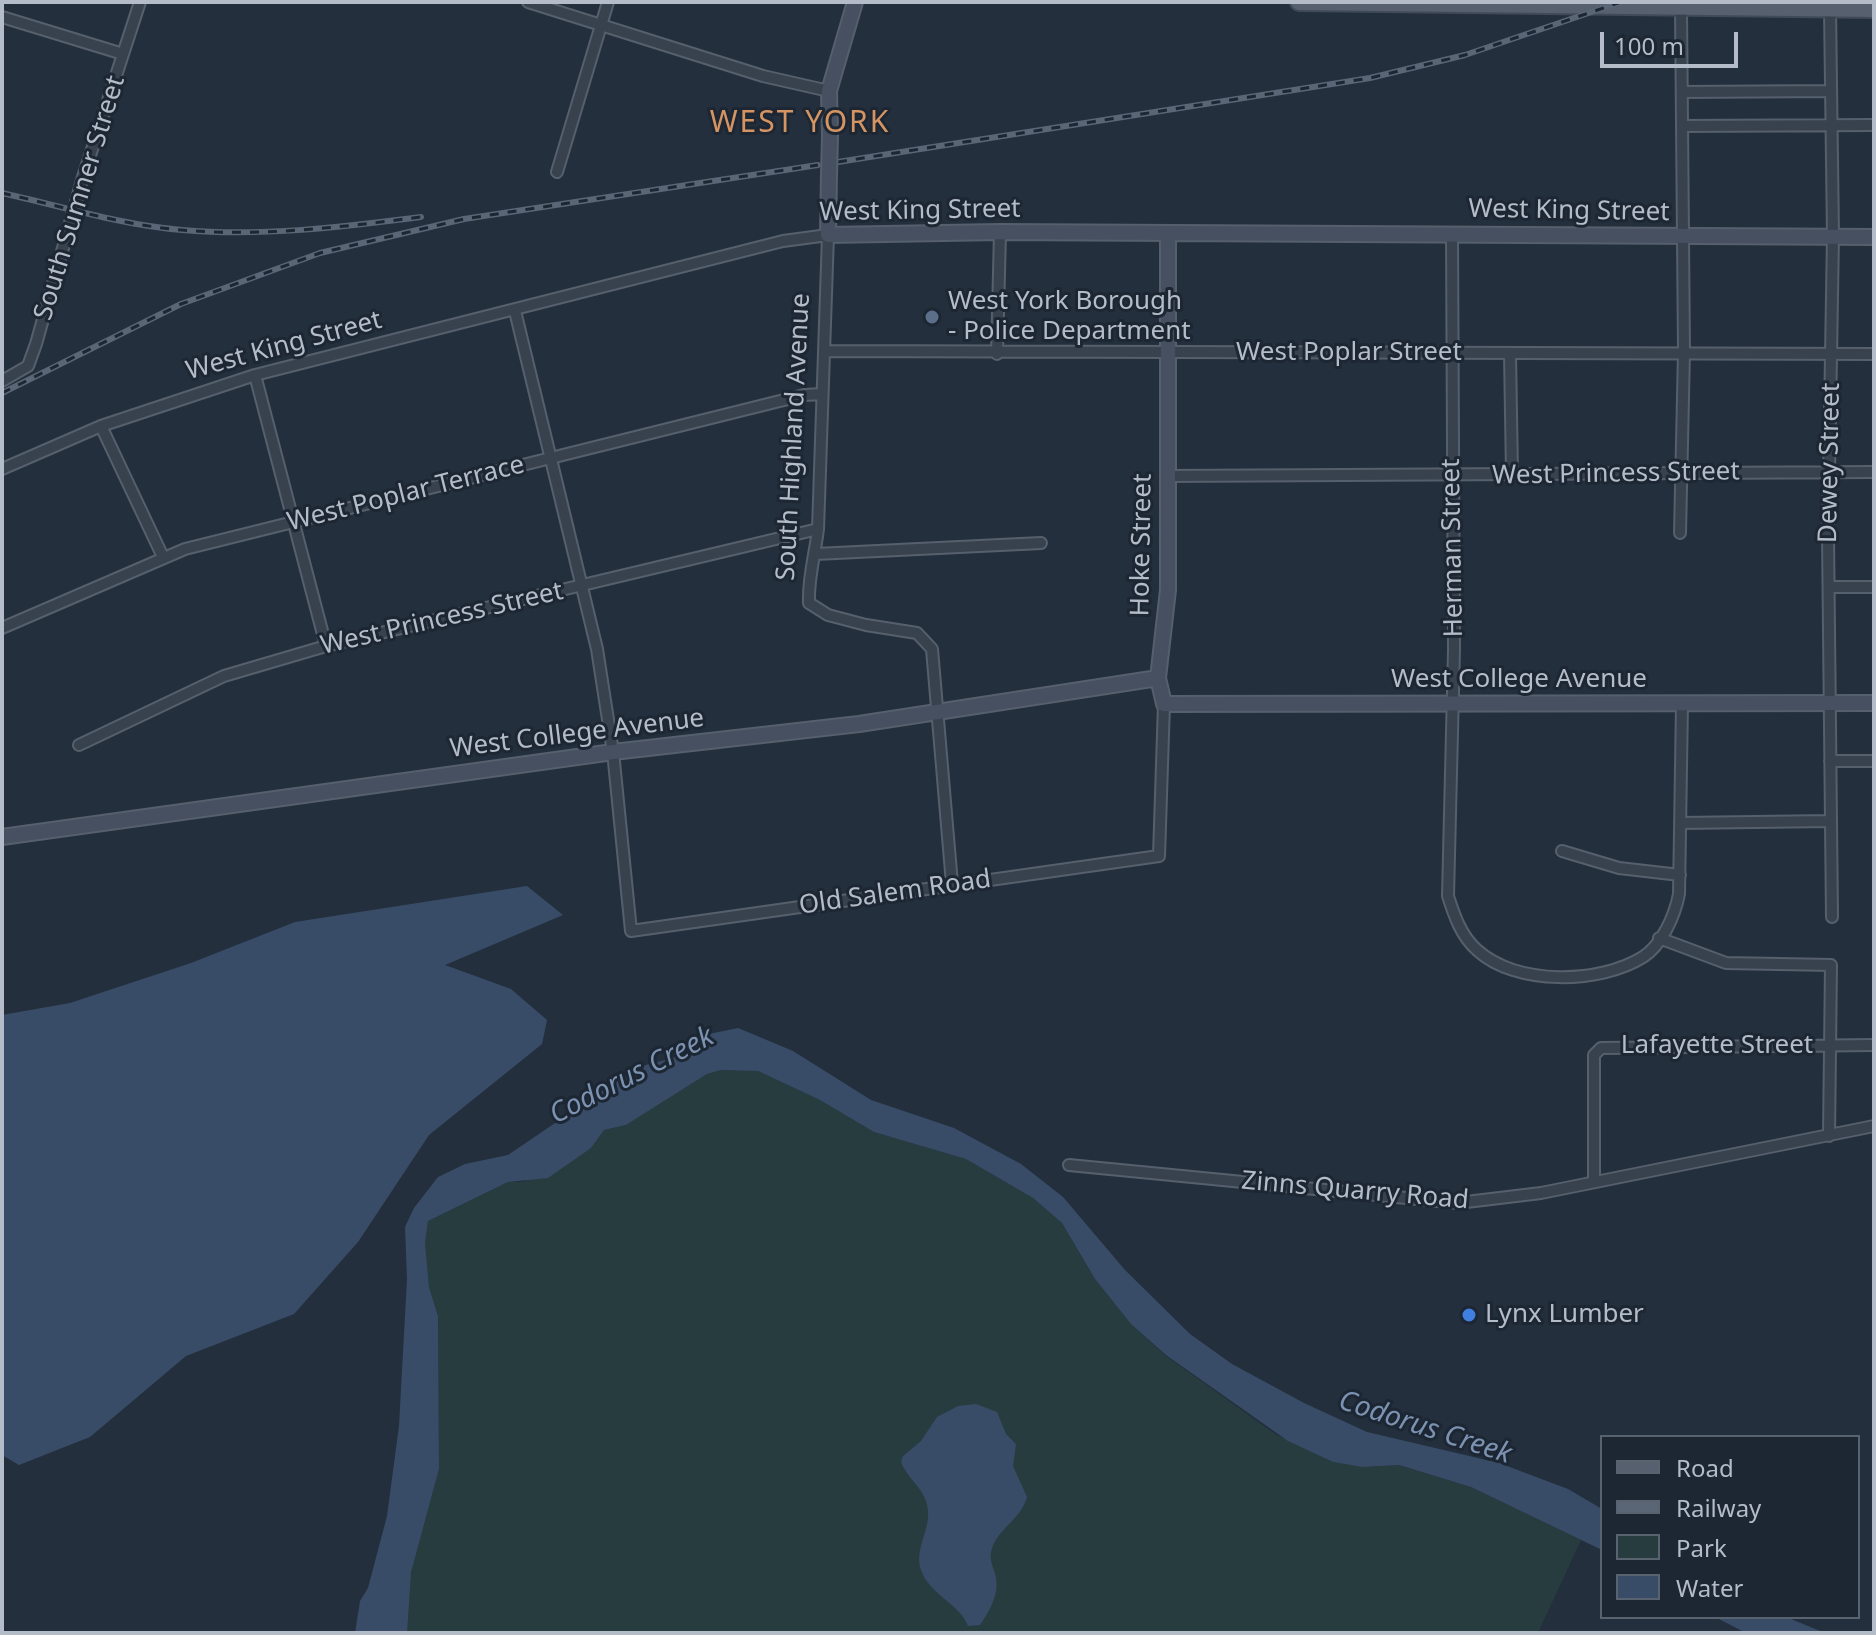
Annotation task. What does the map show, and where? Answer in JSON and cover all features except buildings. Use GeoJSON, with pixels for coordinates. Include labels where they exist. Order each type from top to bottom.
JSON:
{"type":"FeatureCollection","features":[{"type":"Feature","properties":{"kind":"main road"},"geometry":{"type":"LineString","coordinates":[[1299,2],[1874,9]]}},
{"type":"Feature","properties":{"kind":"street","name":"South Sumner Street"},"geometry":{"type":"LineString","coordinates":[[2,381],[21,371],[31,359],[83,177],[140,2]]}},
{"type":"Feature","properties":{"kind":"street"},"geometry":{"type":"LineString","coordinates":[[528,2],[763,76],[829,91]]}},
{"type":"Feature","properties":{"kind":"street"},"geometry":{"type":"LineString","coordinates":[[557,172],[608,2]]}},
{"type":"Feature","properties":{"kind":"street","name":"South Highland Avenue"},"geometry":{"type":"LineString","coordinates":[[855,2],[829,91],[828,235],[818,529],[816,554],[808,577],[809,603],[828,615],[853,622],[917,633],[932,649],[952,884]]}},
{"type":"Feature","properties":{"kind":"street"},"geometry":{"type":"LineString","coordinates":[[1680,533],[1684,352],[1681,8]]}},
{"type":"Feature","properties":{"kind":"street","name":"Dewey Street"},"geometry":{"type":"LineString","coordinates":[[1830,9],[1833,236],[1828,703],[1832,917]]}},
{"type":"Feature","properties":{"kind":"street"},"geometry":{"type":"LineString","coordinates":[[2,17],[123,54]]}},
{"type":"Feature","properties":{"kind":"street"},"geometry":{"type":"LineString","coordinates":[[1682,92],[1831,91]]}},
{"type":"Feature","properties":{"kind":"street"},"geometry":{"type":"LineString","coordinates":[[1682,126],[1874,125]]}},
{"type":"Feature","properties":{"kind":"street"},"geometry":{"type":"LineString","coordinates":[[997,354],[1000,232]]}},
{"type":"Feature","properties":{"kind":"street","name":"West King Street"},"geometry":{"type":"LineString","coordinates":[[2,469],[101,426],[255,375],[783,241],[828,235],[1000,232],[1874,237]]}},
{"type":"Feature","properties":{"kind":"street","name":"Hoke Street"},"geometry":{"type":"LineString","coordinates":[[1159,856],[1164,704],[1158,678],[1168,590],[1168,233]]}},
{"type":"Feature","properties":{"kind":"street","name":"Herman Street"},"geometry":{"type":"LineString","coordinates":[[1452,234],[1453,704],[1448,896],[1455,917],[1477,951],[1518,971],[1595,974],[1646,955],[1659,938]]}},
{"type":"Feature","properties":{"kind":"street"},"geometry":{"type":"LineString","coordinates":[[515,311],[584,585],[613,752]]}},
{"type":"Feature","properties":{"kind":"street","name":"West Poplar Street"},"geometry":{"type":"LineString","coordinates":[[824,351],[997,354],[1874,354]]}},
{"type":"Feature","properties":{"kind":"street"},"geometry":{"type":"LineString","coordinates":[[1510,353],[1512,475]]}},
{"type":"Feature","properties":{"kind":"street"},"geometry":{"type":"LineString","coordinates":[[255,375],[291,522],[326,646]]}},
{"type":"Feature","properties":{"kind":"street","name":"West Poplar Terrace"},"geometry":{"type":"LineString","coordinates":[[2,628],[163,557],[291,522],[822,394]]}},
{"type":"Feature","properties":{"kind":"street"},"geometry":{"type":"LineString","coordinates":[[101,426],[163,557]]}},
{"type":"Feature","properties":{"kind":"street","name":"West Princess Street"},"geometry":{"type":"LineString","coordinates":[[1166,476],[1874,472]]}},
{"type":"Feature","properties":{"kind":"street","name":"West Princess Street"},"geometry":{"type":"LineString","coordinates":[[79,745],[224,676],[326,646],[818,529]]}},
{"type":"Feature","properties":{"kind":"street"},"geometry":{"type":"LineString","coordinates":[[816,554],[1041,543]]}},
{"type":"Feature","properties":{"kind":"street"},"geometry":{"type":"LineString","coordinates":[[1829,587],[1874,587]]}},
{"type":"Feature","properties":{"kind":"street","name":"West College Avenue"},"geometry":{"type":"LineString","coordinates":[[2,837],[613,752],[859,724],[1158,678]]}},
{"type":"Feature","properties":{"kind":"street","name":"West College Avenue"},"geometry":{"type":"LineString","coordinates":[[1164,704],[1874,703]]}},
{"type":"Feature","properties":{"kind":"street"},"geometry":{"type":"LineString","coordinates":[[1682,704],[1680,875],[1676,911],[1659,938],[1726,963],[1831,965],[1829,1136]]}},
{"type":"Feature","properties":{"kind":"street","name":"Old Salem Road"},"geometry":{"type":"LineString","coordinates":[[613,752],[631,931],[1159,856]]}},
{"type":"Feature","properties":{"kind":"street"},"geometry":{"type":"LineString","coordinates":[[1830,761],[1874,761]]}},
{"type":"Feature","properties":{"kind":"street"},"geometry":{"type":"LineString","coordinates":[[1680,823],[1829,821]]}},
{"type":"Feature","properties":{"kind":"street"},"geometry":{"type":"LineString","coordinates":[[1562,851],[1619,868],[1680,875]]}},
{"type":"Feature","properties":{"kind":"street","name":"Lafayette Street"},"geometry":{"type":"LineString","coordinates":[[1594,1181],[1594,1055],[1601,1048],[1874,1045]]}},
{"type":"Feature","properties":{"kind":"street","name":"Zinns Quarry Road"},"geometry":{"type":"LineString","coordinates":[[1069,1165],[1458,1203],[1497,1200],[1874,1126]]}},
{"type":"Feature","properties":{"kind":"green space"},"geometry":{"type":"Polygon","coordinates":[[[721,1070],[758,1071],[820,1100],[874,1132],[966,1159],[1033,1198],[1062,1223],[1095,1279],[1131,1324],[1165,1355],[1275,1434],[1333,1462],[1362,1467],[1398,1465],[1471,1487],[1581,1540],[1538,1633],[392,1633],[395,1607],[412,1569],[439,1469],[438,1316],[429,1287],[425,1243],[428,1221],[508,1182],[523,1182],[591,1148],[604,1130],[626,1125],[707,1074],[721,1070]]]}},
{"type":"Feature","properties":{"kind":"water"},"geometry":{"type":"Polygon","coordinates":[[[527,886],[563,915],[445,965],[511,989],[547,1020],[542,1044],[429,1135],[358,1242],[294,1314],[186,1356],[90,1437],[19,1465],[2,1455],[2,1015],[70,1003],[191,963],[295,922],[527,886]]]}},
{"type":"Feature","properties":{"kind":"water"},"geometry":{"type":"Polygon","coordinates":[[[738,1028],[793,1051],[871,1100],[954,1128],[1021,1164],[1063,1197],[1125,1270],[1190,1334],[1232,1364],[1304,1403],[1367,1432],[1499,1463],[1568,1489],[1600,1508],[1600,1549],[1471,1487],[1399,1465],[1362,1467],[1333,1462],[1288,1441],[1166,1355],[1131,1324],[1095,1279],[1062,1223],[1033,1198],[966,1159],[874,1132],[820,1100],[758,1071],[721,1070],[707,1074],[626,1125],[604,1130],[591,1148],[548,1178],[508,1182],[428,1221],[425,1243],[429,1287],[438,1316],[439,1469],[412,1569],[395,1607],[392,1633],[355,1633],[360,1601],[368,1588],[387,1516],[399,1426],[407,1279],[405,1227],[414,1208],[438,1177],[465,1164],[508,1155],[620,1079],[646,1065],[673,1058],[709,1034],[738,1028]]]}},
{"type":"Feature","properties":{"kind":"water"},"geometry":{"type":"Polygon","coordinates":[[[976,1404],[997,1412],[1006,1434],[1016,1444],[1013,1466],[1027,1497],[992,1548],[991,1560],[997,1584],[990,1609],[980,1625],[968,1626],[959,1612],[931,1586],[921,1570],[919,1555],[927,1525],[927,1503],[901,1462],[903,1456],[921,1441],[937,1417],[958,1406],[976,1404]]]}},
{"type":"Feature","properties":{"kind":"water"},"geometry":{"type":"Polygon","coordinates":[[[1719,1619],[1791,1619],[1825,1633],[1746,1633],[1719,1619]]]}},
{"type":"Feature","properties":{"kind":"waterway","name":"Codorus Creek"},"geometry":{"type":"LineString","coordinates":[[399,1633],[403,1571]]}},
{"type":"Feature","properties":{"kind":"railway"},"geometry":{"type":"LineString","coordinates":[[838,162],[1370,78],[1465,55],[1621,2]]}},
{"type":"Feature","properties":{"kind":"railway"},"geometry":{"type":"LineString","coordinates":[[2,393],[181,304],[320,253],[464,219],[818,165]]}},
{"type":"Feature","properties":{"kind":"railway"},"geometry":{"type":"LineString","coordinates":[[2,193],[136,224],[212,232],[302,230],[421,217]]}},
{"type":"Feature","properties":{"kind":"place","name":"West York Borough - Police Department"},"geometry":{"type":"Point","coordinates":[932,317]}},
{"type":"Feature","properties":{"kind":"place","name":"Lynx Lumber"},"geometry":{"type":"Point","coordinates":[1469,1315]}},
{"type":"Feature","properties":{"kind":"district","name":"WEST YORK"},"geometry":{"type":"Point","coordinates":[800,123]}}]}
